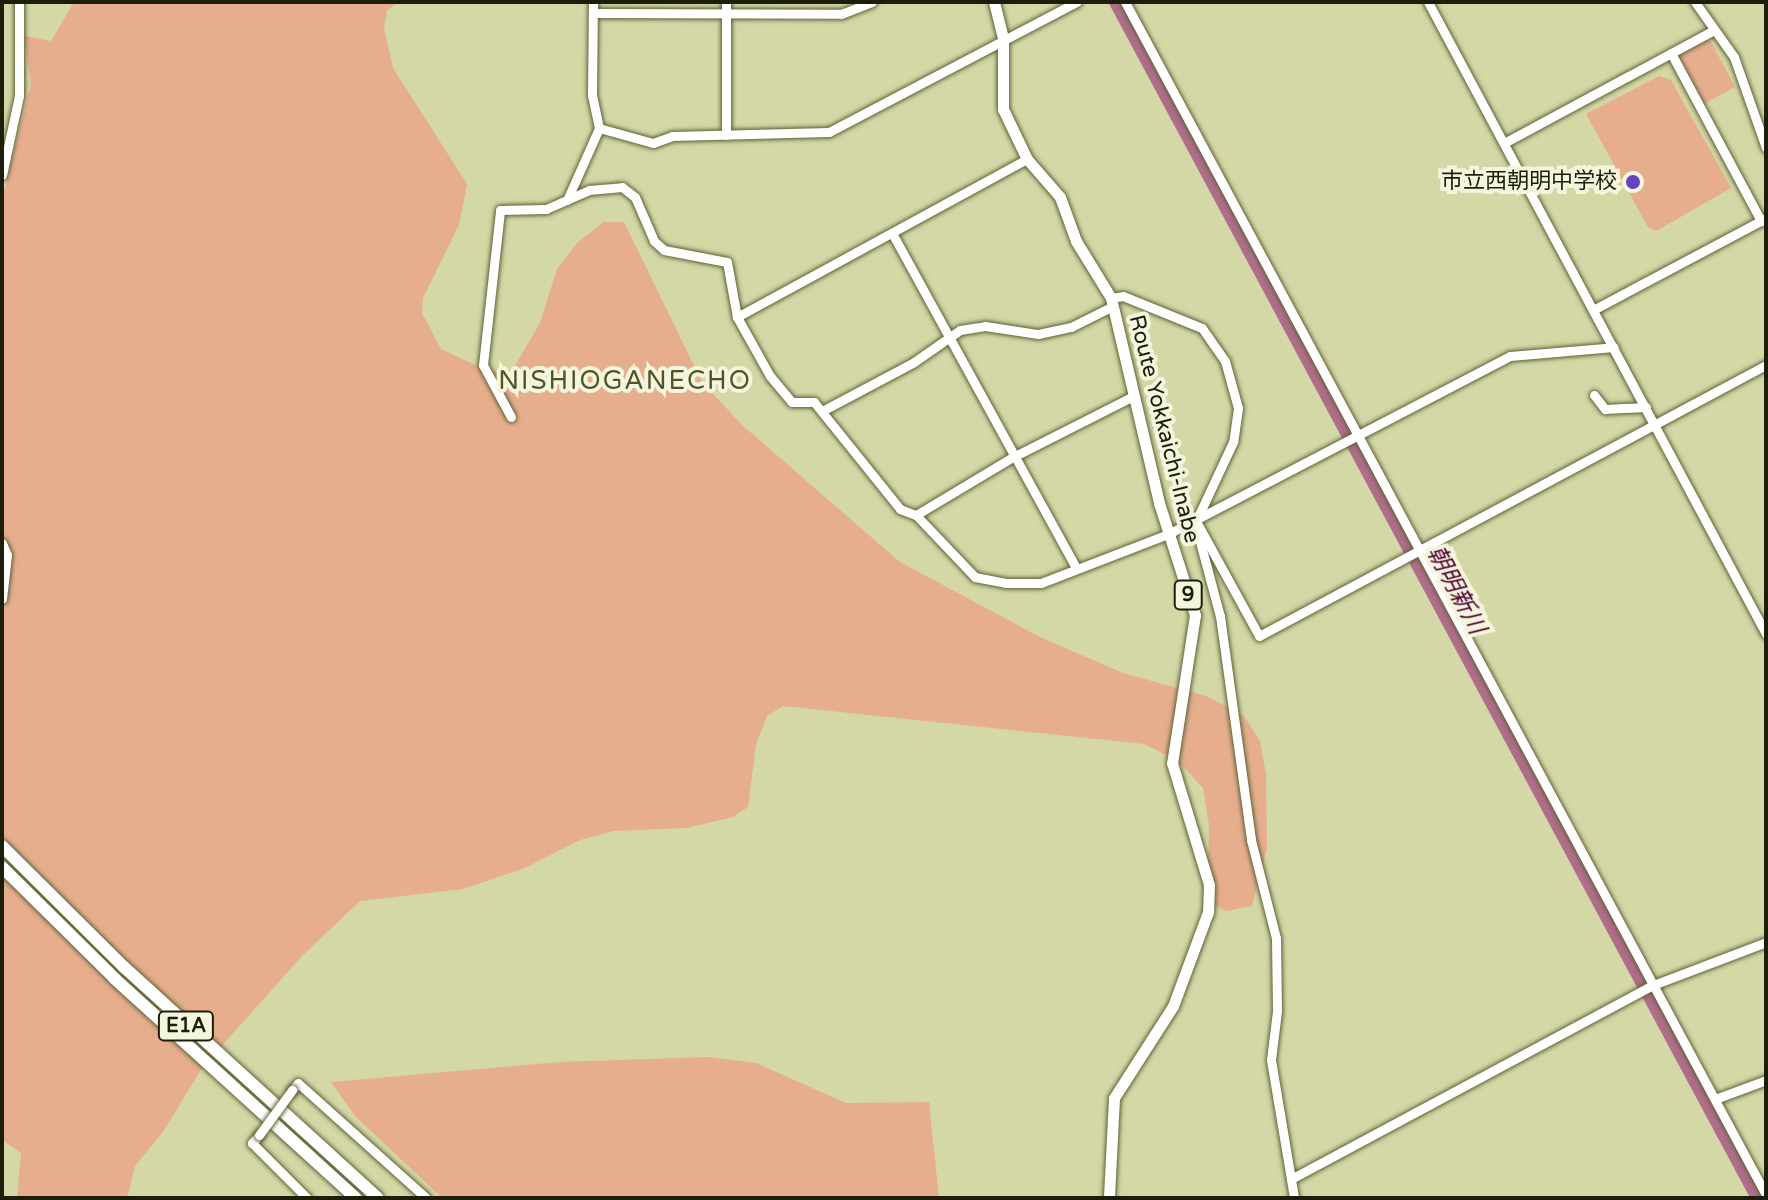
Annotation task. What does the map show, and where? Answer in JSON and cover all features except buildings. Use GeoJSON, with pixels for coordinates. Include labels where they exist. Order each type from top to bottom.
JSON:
{"type":"FeatureCollection","features":[{"type":"Feature","properties":{"kind":"highway","name":"E1A"},"geometry":{"type":"LineString","coordinates":[[2,846],[146,988],[378,1198]]}},
{"type":"Feature","properties":{"kind":"highway","name":"E1A"},"geometry":{"type":"LineString","coordinates":[[2,867],[114,978],[356,1198]]}},
{"type":"Feature","properties":{"kind":"main road","name":"Route Yokkaichi-Inabe"},"geometry":{"type":"LineString","coordinates":[[994,2],[1003,39],[1003,109],[1027,159],[1060,197],[1076,241],[1112,302],[1159,503],[1195,615],[1172,763],[1209,885],[1208,912],[1173,1006],[1114,1098],[1109,1198]]}},
{"type":"Feature","properties":{"kind":"street"},"geometry":{"type":"LineString","coordinates":[[2,175],[19,96],[19,2]]}},
{"type":"Feature","properties":{"kind":"street"},"geometry":{"type":"LineString","coordinates":[[571,199],[599,128],[592,95],[596,13],[593,2]]}},
{"type":"Feature","properties":{"kind":"street"},"geometry":{"type":"LineString","coordinates":[[726,2],[726,135]]}},
{"type":"Feature","properties":{"kind":"street"},"geometry":{"type":"LineString","coordinates":[[777,13],[780,2]]}},
{"type":"Feature","properties":{"kind":"street"},"geometry":{"type":"LineString","coordinates":[[596,13],[841,14],[872,2]]}},
{"type":"Feature","properties":{"kind":"street"},"geometry":{"type":"LineString","coordinates":[[599,128],[653,143],[672,136],[845,127],[1003,39],[1077,2]]}},
{"type":"Feature","properties":{"kind":"street"},"geometry":{"type":"LineString","coordinates":[[1125,2],[1354,439],[1648,988],[1715,1099],[1766,1195]]}},
{"type":"Feature","properties":{"kind":"street"},"geometry":{"type":"LineString","coordinates":[[1428,2],[1766,634]]}},
{"type":"Feature","properties":{"kind":"street"},"geometry":{"type":"LineString","coordinates":[[1695,2],[1734,57],[1766,148]]}},
{"type":"Feature","properties":{"kind":"street"},"geometry":{"type":"LineString","coordinates":[[1504,143],[1717,31]]}},
{"type":"Feature","properties":{"kind":"street"},"geometry":{"type":"LineString","coordinates":[[1593,310],[1763,220],[1671,53]]}},
{"type":"Feature","properties":{"kind":"street"},"geometry":{"type":"LineString","coordinates":[[737,317],[1027,159]]}},
{"type":"Feature","properties":{"kind":"street"},"geometry":{"type":"LineString","coordinates":[[511,417],[483,365],[500,210],[546,209],[571,199],[622,187],[635,197],[654,241],[664,250],[727,262],[737,317],[760,362],[792,402],[814,402],[862,467],[900,509],[916,515],[961,567],[986,582],[1041,583],[1075,566],[1195,523],[1510,356],[1614,347]]}},
{"type":"Feature","properties":{"kind":"street"},"geometry":{"type":"LineString","coordinates":[[892,233],[1075,566]]}},
{"type":"Feature","properties":{"kind":"street"},"geometry":{"type":"LineString","coordinates":[[822,411],[914,362],[949,336],[985,326],[1038,334],[1071,327],[1123,296],[1202,328],[1225,361],[1238,408],[1233,442],[1195,523],[1220,616],[1251,840],[1276,938],[1277,1011],[1271,1060],[1294,1198]]}},
{"type":"Feature","properties":{"kind":"street"},"geometry":{"type":"LineString","coordinates":[[1195,523],[1202,526],[1259,636],[1766,365]]}},
{"type":"Feature","properties":{"kind":"street"},"geometry":{"type":"LineString","coordinates":[[1594,395],[1605,409],[1646,407]]}},
{"type":"Feature","properties":{"kind":"street"},"geometry":{"type":"LineString","coordinates":[[916,515],[1013,457],[1133,396]]}},
{"type":"Feature","properties":{"kind":"street"},"geometry":{"type":"LineString","coordinates":[[1159,503],[1165,535]]}},
{"type":"Feature","properties":{"kind":"street"},"geometry":{"type":"LineString","coordinates":[[2,543],[7,555],[2,599]]}},
{"type":"Feature","properties":{"kind":"street"},"geometry":{"type":"LineString","coordinates":[[1291,1179],[1648,988],[1766,942]]}},
{"type":"Feature","properties":{"kind":"street"},"geometry":{"type":"LineString","coordinates":[[1715,1099],[1766,1080]]}},
{"type":"Feature","properties":{"kind":"street"},"geometry":{"type":"LineString","coordinates":[[307,1198],[252,1143],[298,1083],[426,1198]]}},
{"type":"Feature","properties":{"kind":"shaded area"},"geometry":{"type":"Polygon","coordinates":[[[74,2],[399,2],[387,10],[384,28],[393,68],[467,184],[459,225],[423,298],[422,313],[441,349],[490,372],[513,369],[540,323],[557,269],[578,242],[604,222],[624,222],[702,382],[742,425],[900,562],[1040,637],[1123,673],[1206,696],[1244,716],[1260,741],[1266,774],[1267,848],[1252,906],[1226,911],[1207,902],[1209,825],[1203,788],[1178,761],[1144,744],[783,706],[767,716],[756,744],[748,807],[733,817],[686,828],[614,831],[580,840],[525,868],[463,889],[360,901],[303,955],[202,1068],[163,1132],[135,1166],[127,1198],[17,1198],[21,1153],[2,1140],[2,200],[31,84],[24,36],[51,41],[74,2]]]}},
{"type":"Feature","properties":{"kind":"shaded area"},"geometry":{"type":"Polygon","coordinates":[[[1708,36],[1735,87],[1702,105],[1674,54],[1708,36]]]}},
{"type":"Feature","properties":{"kind":"shaded area"},"geometry":{"type":"Polygon","coordinates":[[[1659,76],[1671,80],[1731,188],[1656,231],[1648,227],[1586,114],[1659,76]]]}},
{"type":"Feature","properties":{"kind":"shaded area"},"geometry":{"type":"Polygon","coordinates":[[[709,1057],[756,1063],[846,1103],[929,1102],[939,1198],[442,1198],[355,1116],[331,1082],[560,1062],[709,1057]]]}},
{"type":"Feature","properties":{"kind":"waterway","name":"朝明新川"},"geometry":{"type":"LineString","coordinates":[[1116,2],[1758,1198]]}},
{"type":"Feature","properties":{"kind":"place","name":"市立西朝明中学校"},"geometry":{"type":"Point","coordinates":[1633,182]}},
{"type":"Feature","properties":{"kind":"district","name":"NISHIOGANECHO"},"geometry":{"type":"Point","coordinates":[625,381]}}]}
